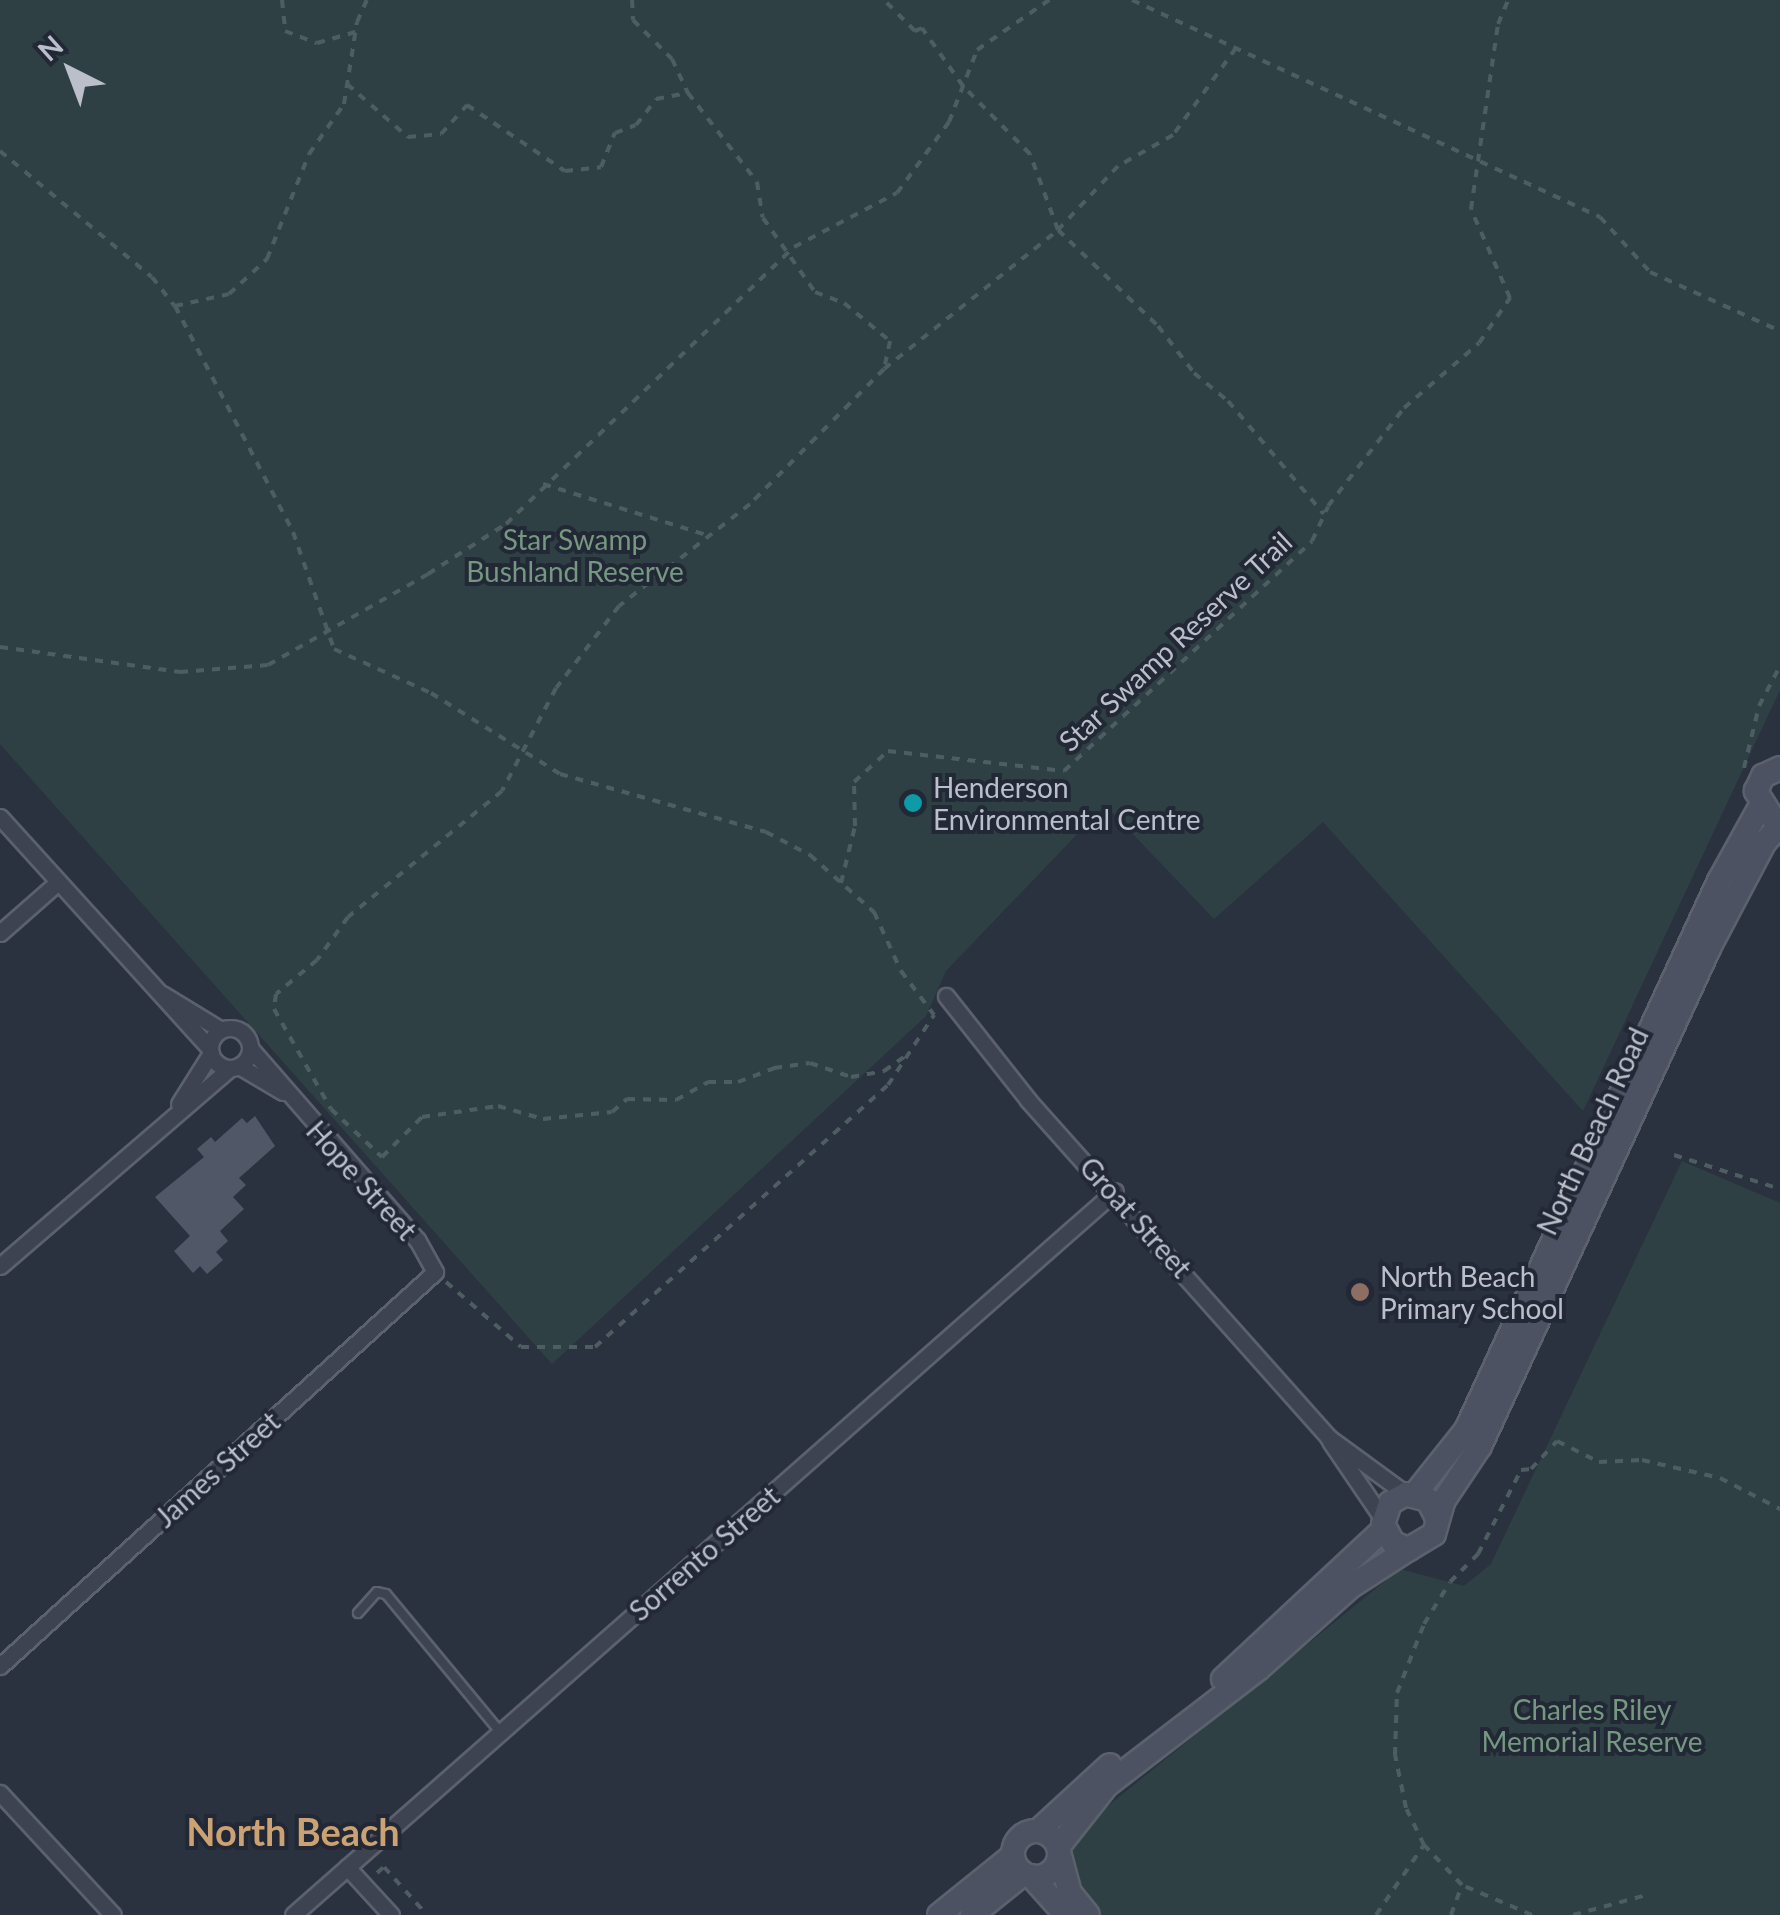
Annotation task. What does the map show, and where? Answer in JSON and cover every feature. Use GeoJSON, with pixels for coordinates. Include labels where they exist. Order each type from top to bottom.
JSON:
{"type":"FeatureCollection","features":[{"type":"Feature","properties":{"kind":"main road","name":"North Beach Road"},"geometry":{"type":"LineString","coordinates":[[1773,817],[1719,881],[1466,1430],[1411,1494],[1390,1503],[1383,1524],[1210,1690],[1087,1783],[1040,1830],[1020,1836],[1022,1869],[1051,1871],[1058,1849],[1107,1785],[1258,1669],[1363,1577],[1430,1541],[1438,1518],[1480,1446],[1710,946],[1764,843],[1773,817],[1758,783],[1776,766]]}},
{"type":"Feature","properties":{"kind":"main road"},"geometry":{"type":"LineString","coordinates":[[1411,1494],[1428,1500],[1438,1518]]}},
{"type":"Feature","properties":{"kind":"main road"},"geometry":{"type":"LineString","coordinates":[[1383,1524],[1393,1543],[1409,1549]]}},
{"type":"Feature","properties":{"kind":"main road"},"geometry":{"type":"LineString","coordinates":[[1040,1830],[1058,1849],[1070,1892],[1088,1915]]}},
{"type":"Feature","properties":{"kind":"main road"},"geometry":{"type":"LineString","coordinates":[[939,1915],[1022,1869]]}},
{"type":"Feature","properties":{"kind":"main road"},"geometry":{"type":"LineString","coordinates":[[972,1915],[1022,1869]]}},
{"type":"Feature","properties":{"kind":"main road"},"geometry":{"type":"LineString","coordinates":[[1022,1869],[1066,1915]]}},
{"type":"Feature","properties":{"kind":"street"},"geometry":{"type":"LineString","coordinates":[[0,817],[210,1051]]}},
{"type":"Feature","properties":{"kind":"street"},"geometry":{"type":"LineString","coordinates":[[0,933],[58,882]]}},
{"type":"Feature","properties":{"kind":"street"},"geometry":{"type":"LineString","coordinates":[[0,1266],[251,1049],[242,1031],[222,1030],[158,993]]}},
{"type":"Feature","properties":{"kind":"street","name":"Groat Street"},"geometry":{"type":"LineString","coordinates":[[946,996],[1028,1100],[1115,1191],[1328,1437],[1383,1524]]}},
{"type":"Feature","properties":{"kind":"street"},"geometry":{"type":"LineString","coordinates":[[175,1112],[222,1030]]}},
{"type":"Feature","properties":{"kind":"street","name":"Hope Street"},"geometry":{"type":"LineString","coordinates":[[251,1049],[283,1092],[417,1240],[435,1272]]}},
{"type":"Feature","properties":{"kind":"street","name":"Hope Street"},"geometry":{"type":"LineString","coordinates":[[210,1051],[283,1092]]}},
{"type":"Feature","properties":{"kind":"street","name":"Sorrento Street"},"geometry":{"type":"LineString","coordinates":[[293,1915],[1115,1191]]}},
{"type":"Feature","properties":{"kind":"street","name":"James Street"},"geometry":{"type":"LineString","coordinates":[[0,1666],[435,1272]]}},
{"type":"Feature","properties":{"kind":"street","name":"Groat Street"},"geometry":{"type":"LineString","coordinates":[[1328,1437],[1411,1494]]}},
{"type":"Feature","properties":{"kind":"street"},"geometry":{"type":"LineString","coordinates":[[0,1793],[113,1915]]}},
{"type":"Feature","properties":{"kind":"street"},"geometry":{"type":"LineString","coordinates":[[347,1866],[390,1915]]}},
{"type":"Feature","properties":{"kind":"lane"},"geometry":{"type":"LineString","coordinates":[[358,1613],[377,1592],[386,1594],[500,1732]]}},
{"type":"Feature","properties":{"kind":"path"},"geometry":{"type":"LineString","coordinates":[[282,0],[285,31],[316,43],[355,32]]}},
{"type":"Feature","properties":{"kind":"path"},"geometry":{"type":"LineString","coordinates":[[175,306],[229,294],[267,260],[309,154],[344,104],[355,32],[367,0]]}},
{"type":"Feature","properties":{"kind":"path"},"geometry":{"type":"LineString","coordinates":[[632,0],[633,20],[672,60],[688,93],[757,182],[763,218],[786,255],[816,292],[844,302],[890,340],[884,369]]}},
{"type":"Feature","properties":{"kind":"path"},"geometry":{"type":"LineString","coordinates":[[884,0],[915,31],[922,28],[963,86],[1030,154],[1058,230],[1158,326],[1324,514]]}},
{"type":"Feature","properties":{"kind":"path"},"geometry":{"type":"LineString","coordinates":[[0,647],[180,672],[268,665],[506,524],[543,484],[786,255],[897,193],[949,122],[976,50],[1049,0]]}},
{"type":"Feature","properties":{"kind":"path"},"geometry":{"type":"LineString","coordinates":[[1132,0],[1600,217],[1650,272],[1780,331]]}},
{"type":"Feature","properties":{"kind":"path","name":"Star Swamp Reserve Trail"},"geometry":{"type":"LineString","coordinates":[[841,883],[854,826],[854,782],[888,751],[1064,771],[1312,541],[1324,514],[1404,408],[1479,344],[1510,298],[1471,209],[1498,24],[1508,0]]}},
{"type":"Feature","properties":{"kind":"path"},"geometry":{"type":"LineString","coordinates":[[908,1054],[884,1071],[851,1076],[810,1064],[774,1068],[738,1082],[708,1082],[676,1100],[627,1099],[612,1112],[543,1119],[498,1106],[422,1116],[382,1157],[331,1109],[274,1010],[276,994],[317,960],[348,917],[502,790],[556,688],[618,606],[712,536],[884,369],[1058,230],[1118,166],[1173,135],[1236,48]]}},
{"type":"Feature","properties":{"kind":"path"},"geometry":{"type":"LineString","coordinates":[[348,84],[408,137],[441,134],[467,105],[565,170],[601,167],[615,133],[636,126],[656,98],[688,93]]}},
{"type":"Feature","properties":{"kind":"path"},"geometry":{"type":"LineString","coordinates":[[0,151],[152,277],[175,306],[293,532],[330,628],[334,649],[432,692],[560,774],[766,832],[810,856],[874,912],[901,971],[934,1015]]}},
{"type":"Feature","properties":{"kind":"path"},"geometry":{"type":"LineString","coordinates":[[543,484],[712,536]]}},
{"type":"Feature","properties":{"kind":"path"},"geometry":{"type":"LineString","coordinates":[[1742,774],[1759,706],[1780,666]]}},
{"type":"Feature","properties":{"kind":"path"},"geometry":{"type":"LineString","coordinates":[[435,1272],[521,1347],[594,1347],[888,1085],[946,996]]}},
{"type":"Feature","properties":{"kind":"path"},"geometry":{"type":"LineString","coordinates":[[1674,1155],[1780,1189]]}},
{"type":"Feature","properties":{"kind":"path"},"geometry":{"type":"LineString","coordinates":[[1532,1915],[1522,1914],[1462,1885],[1424,1845],[1398,1780],[1397,1693],[1412,1646],[1450,1582],[1478,1554],[1520,1470],[1530,1469],[1557,1441],[1599,1462],[1642,1460],[1720,1478],[1780,1509]]}},
{"type":"Feature","properties":{"kind":"path"},"geometry":{"type":"LineString","coordinates":[[1376,1915],[1424,1845]]}},
{"type":"Feature","properties":{"kind":"path"},"geometry":{"type":"LineString","coordinates":[[377,1873],[384,1867],[426,1915]]}},
{"type":"Feature","properties":{"kind":"path"},"geometry":{"type":"LineString","coordinates":[[1452,1915],[1462,1885]]}},
{"type":"Feature","properties":{"kind":"path"},"geometry":{"type":"LineString","coordinates":[[1573,1915],[1643,1896]]}},
{"type":"Feature","properties":{"kind":"green space","name":"Star Swamp Bushland Reserve"},"geometry":{"type":"Polygon","coordinates":[[[0,0],[1780,0],[1780,690],[1583,1111],[1323,822],[1214,919],[1105,805],[946,971],[926,1016],[552,1364],[0,744],[0,0]]]}},
{"type":"Feature","properties":{"kind":"green space","name":"Charles Riley Memorial Reserve"},"geometry":{"type":"Polygon","coordinates":[[[1682,1161],[1780,1203],[1780,1915],[1100,1915],[1070,1881],[1066,1840],[1400,1569],[1464,1586],[1491,1564],[1682,1161]]]}},
{"type":"Feature","properties":{"kind":"building"},"geometry":{"type":"Polygon","coordinates":[[[255,1116],[275,1146],[239,1178],[246,1185],[233,1197],[244,1209],[220,1231],[228,1241],[216,1252],[223,1260],[207,1274],[200,1266],[193,1273],[174,1251],[190,1236],[155,1197],[204,1157],[197,1149],[211,1137],[215,1142],[242,1118],[247,1123],[255,1116]]]}},
{"type":"Feature","properties":{"kind":"place","name":"Henderson Environmental Centre"},"geometry":{"type":"Point","coordinates":[913,803]}},
{"type":"Feature","properties":{"kind":"place","name":"North Beach Primary School"},"geometry":{"type":"Point","coordinates":[1360,1292]}},
{"type":"Feature","properties":{"kind":"district","name":"North Beach"},"geometry":{"type":"Point","coordinates":[293,1832]}}]}
